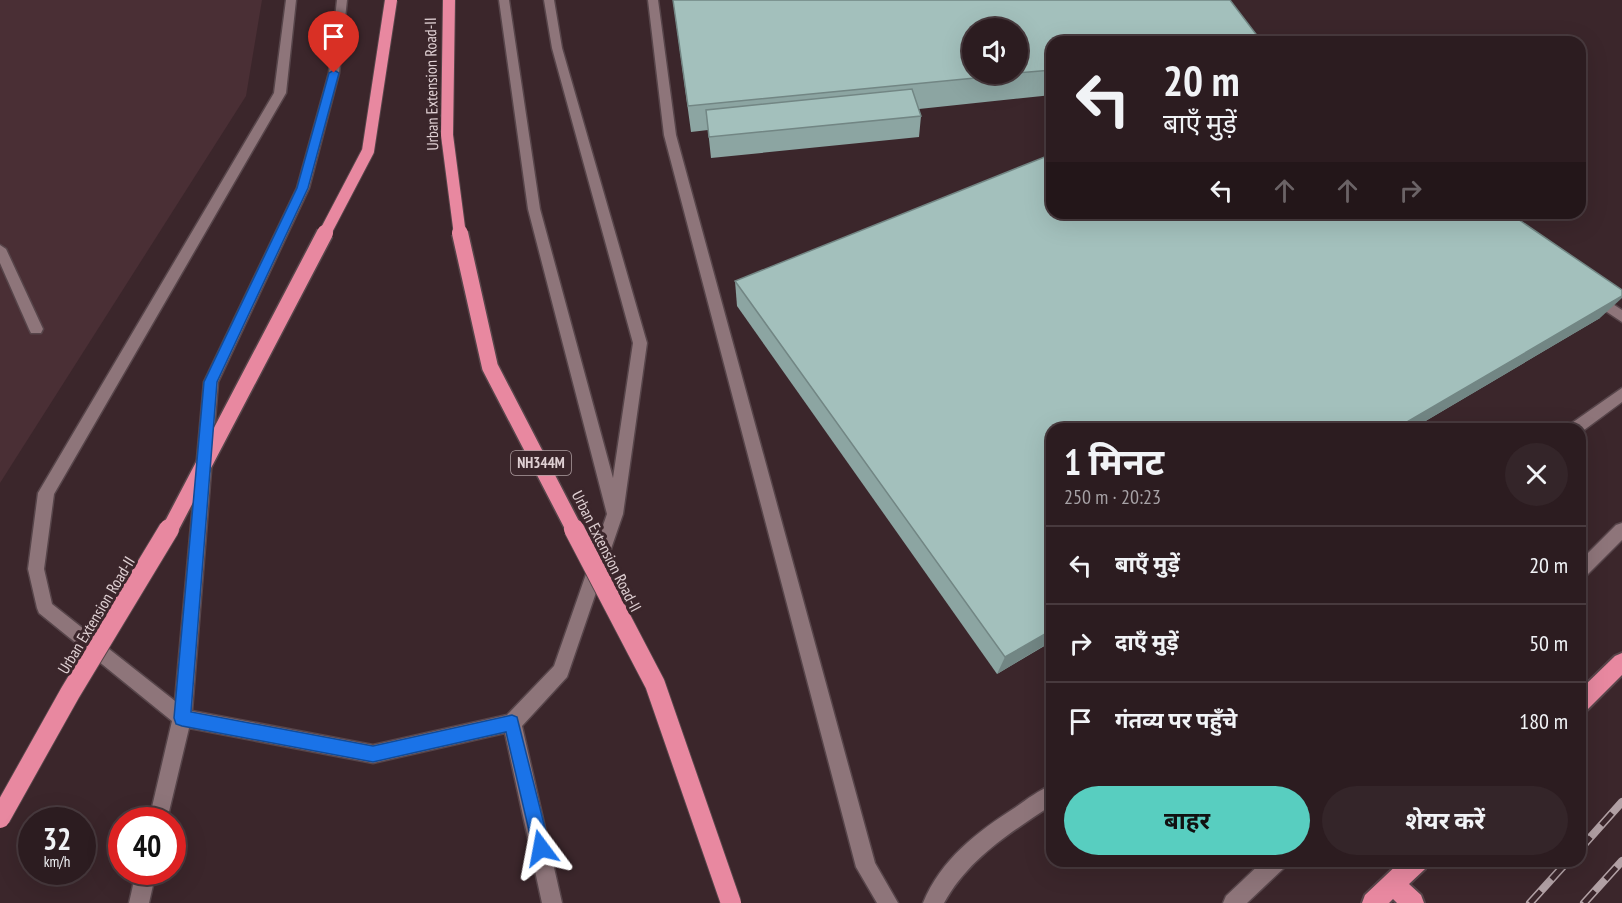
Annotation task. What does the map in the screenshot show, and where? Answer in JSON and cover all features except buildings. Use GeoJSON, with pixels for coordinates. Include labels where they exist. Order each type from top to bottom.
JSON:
{"type":"FeatureCollection","features":[{"type":"Feature","properties":{"kind":"highway","name":"Urban Extension Road-II"},"geometry":{"type":"LineString","coordinates":[[0,818],[70,693],[181,510],[368,151],[391,0]]}},
{"type":"Feature","properties":{"kind":"highway","name":"Urban Extension Road-II"},"geometry":{"type":"LineString","coordinates":[[449,0],[447,135],[461,244],[490,367],[655,684],[731,903]]}},
{"type":"Feature","properties":{"kind":"highway"},"geometry":{"type":"LineString","coordinates":[[1586,697],[1622,662]]}},
{"type":"Feature","properties":{"kind":"highway"},"geometry":{"type":"LineString","coordinates":[[1373,903],[1411,867]]}},
{"type":"Feature","properties":{"kind":"highway"},"geometry":{"type":"LineString","coordinates":[[1393,884],[1413,903]]}},
{"type":"Feature","properties":{"kind":"street"},"geometry":{"type":"LineString","coordinates":[[291,0],[280,93],[46,493],[36,569],[45,608],[182,718],[373,754],[512,723],[561,671],[615,514],[640,343],[557,48],[549,0]]}},
{"type":"Feature","properties":{"kind":"street"},"geometry":{"type":"LineString","coordinates":[[161,807],[182,718],[211,382],[303,188],[334,73],[342,0]]}},
{"type":"Feature","properties":{"kind":"street"},"geometry":{"type":"LineString","coordinates":[[504,0],[509,50],[534,209],[615,514]]}},
{"type":"Feature","properties":{"kind":"street"},"geometry":{"type":"LineString","coordinates":[[653,0],[670,135],[866,867],[888,903]]}},
{"type":"Feature","properties":{"kind":"street"},"geometry":{"type":"LineString","coordinates":[[0,249],[36,329]]}},
{"type":"Feature","properties":{"kind":"street"},"geometry":{"type":"LineString","coordinates":[[0,286],[14,280]]}},
{"type":"Feature","properties":{"kind":"street"},"geometry":{"type":"LineString","coordinates":[[1584,290],[1622,317]]}},
{"type":"Feature","properties":{"kind":"street"},"geometry":{"type":"LineString","coordinates":[[1582,423],[1622,394]]}},
{"type":"Feature","properties":{"kind":"street"},"geometry":{"type":"LineString","coordinates":[[1586,565],[1622,530]]}},
{"type":"Feature","properties":{"kind":"street"},"geometry":{"type":"LineString","coordinates":[[512,723],[552,903]]}},
{"type":"Feature","properties":{"kind":"street"},"geometry":{"type":"LineString","coordinates":[[933,903],[952,872],[965,857],[1046,798]]}},
{"type":"Feature","properties":{"kind":"street"},"geometry":{"type":"LineString","coordinates":[[1233,903],[1271,867]]}},
{"type":"Feature","properties":{"kind":"street"},"geometry":{"type":"LineString","coordinates":[[139,903],[143,885]]}},
{"type":"Feature","properties":{"kind":"shaded area"},"geometry":{"type":"Polygon","coordinates":[[[0,0],[262,0],[246,96],[0,483],[0,0]]]}},
{"type":"Feature","properties":{"kind":"railway"},"geometry":{"type":"LineString","coordinates":[[1586,842],[1622,802]]}},
{"type":"Feature","properties":{"kind":"railway"},"geometry":{"type":"LineString","coordinates":[[1584,903],[1622,861]]}},
{"type":"Feature","properties":{"kind":"railway"},"geometry":{"type":"LineString","coordinates":[[1530,903],[1563,867]]}},
{"type":"Feature","properties":{"kind":"route"},"geometry":{"type":"LineString","coordinates":[[334,73],[303,188],[211,382],[182,718],[373,754],[512,723],[541,848]]}}]}
